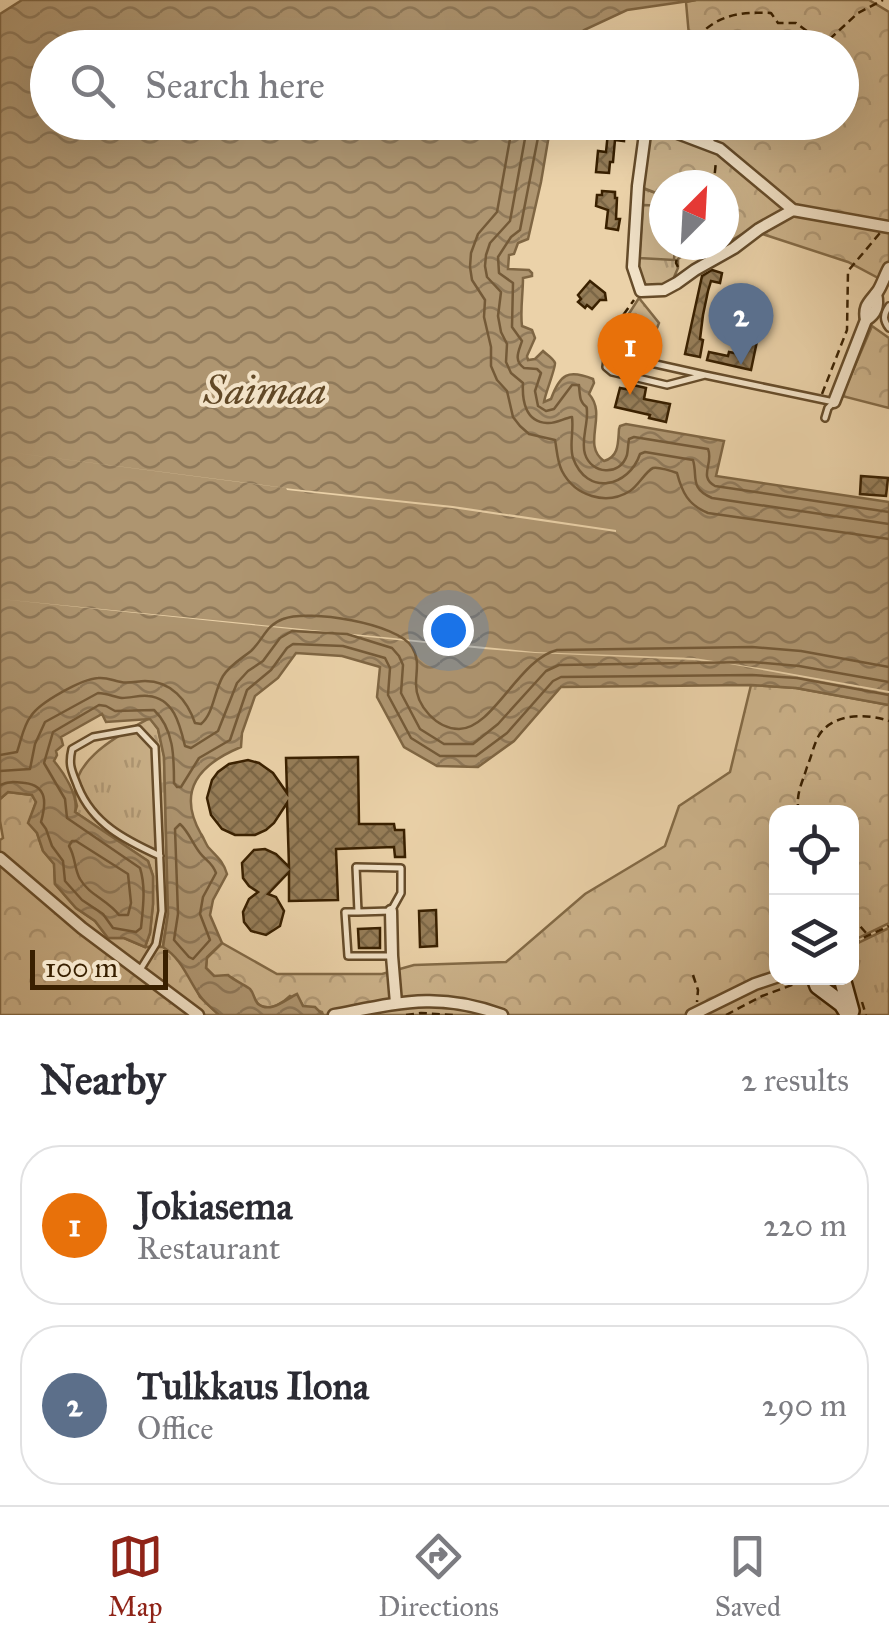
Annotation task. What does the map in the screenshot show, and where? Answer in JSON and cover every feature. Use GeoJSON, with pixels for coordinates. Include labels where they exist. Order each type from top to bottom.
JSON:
{"type":"FeatureCollection","features":[{"type":"Feature","properties":{"kind":"main road"},"geometry":{"type":"LineString","coordinates":[[816,985],[850,1015]]}},
{"type":"Feature","properties":{"kind":"main road"},"geometry":{"type":"LineString","coordinates":[[844,985],[850,1015]]}},
{"type":"Feature","properties":{"kind":"street"},"geometry":{"type":"LineString","coordinates":[[643,140],[633,267],[641,292],[664,290],[678,283],[793,210]]}},
{"type":"Feature","properties":{"kind":"street"},"geometry":{"type":"LineString","coordinates":[[697,140],[720,149],[793,210],[887,226]]}},
{"type":"Feature","properties":{"kind":"street"},"geometry":{"type":"LineString","coordinates":[[834,402],[866,320],[864,310],[869,299],[877,297],[889,268]]}},
{"type":"Feature","properties":{"kind":"street"},"geometry":{"type":"LineString","coordinates":[[0,858],[82,928],[198,1015]]}},
{"type":"Feature","properties":{"kind":"street"},"geometry":{"type":"LineString","coordinates":[[391,911],[396,1003]]}},
{"type":"Feature","properties":{"kind":"street"},"geometry":{"type":"LineString","coordinates":[[693,1015],[769,980]]}},
{"type":"Feature","properties":{"kind":"street"},"geometry":{"type":"LineString","coordinates":[[334,1015],[430,1000],[461,1002],[502,1015]]}},
{"type":"Feature","properties":{"kind":"lane"},"geometry":{"type":"LineString","coordinates":[[711,140],[720,149]]}},
{"type":"Feature","properties":{"kind":"lane"},"geometry":{"type":"LineString","coordinates":[[877,297],[889,306],[884,314],[889,328]]}},
{"type":"Feature","properties":{"kind":"lane"},"geometry":{"type":"LineString","coordinates":[[705,375],[667,386],[612,372],[606,367],[607,358],[611,356],[776,388],[834,402]]}},
{"type":"Feature","properties":{"kind":"lane"},"geometry":{"type":"LineString","coordinates":[[824,418],[834,402]]}},
{"type":"Feature","properties":{"kind":"lane"},"geometry":{"type":"LineString","coordinates":[[140,970],[156,944],[162,911],[160,856],[156,747],[138,729],[94,736],[72,749],[69,764],[85,804],[98,820],[135,845],[160,856]]}},
{"type":"Feature","properties":{"kind":"lane"},"geometry":{"type":"LineString","coordinates":[[358,912],[356,868],[401,868],[402,893],[391,911],[358,912],[345,912],[348,956],[392,956]]}},
{"type":"Feature","properties":{"kind":"path"},"geometry":{"type":"LineString","coordinates":[[839,30],[858,13],[883,0],[889,4]]}},
{"type":"Feature","properties":{"kind":"path"},"geometry":{"type":"LineString","coordinates":[[701,30],[722,18],[757,12],[771,13],[778,23],[796,23],[804,30]]}},
{"type":"Feature","properties":{"kind":"path"},"geometry":{"type":"LineString","coordinates":[[715,170],[724,140]]}},
{"type":"Feature","properties":{"kind":"path"},"geometry":{"type":"LineString","coordinates":[[820,400],[847,330],[848,271],[887,226]]}},
{"type":"Feature","properties":{"kind":"path"},"geometry":{"type":"LineString","coordinates":[[611,356],[610,334],[641,292]]}},
{"type":"Feature","properties":{"kind":"path"},"geometry":{"type":"LineString","coordinates":[[798,805],[797,792],[819,734],[840,719],[856,716],[889,721]]}},
{"type":"Feature","properties":{"kind":"path"},"geometry":{"type":"LineString","coordinates":[[859,925],[868,936]]}},
{"type":"Feature","properties":{"kind":"path"},"geometry":{"type":"LineString","coordinates":[[859,940],[889,926]]}},
{"type":"Feature","properties":{"kind":"path"},"geometry":{"type":"LineString","coordinates":[[692,974],[698,990],[693,1015]]}},
{"type":"Feature","properties":{"kind":"path"},"geometry":{"type":"LineString","coordinates":[[726,1015],[793,985]]}},
{"type":"Feature","properties":{"kind":"path"},"geometry":{"type":"LineString","coordinates":[[406,1015],[454,1015]]}},
{"type":"Feature","properties":{"kind":"green space"},"geometry":{"type":"Polygon","coordinates":[[[696,0],[869,0],[889,12],[889,263],[882,280],[848,262],[750,230],[739,236],[739,170],[649,170],[649,190],[638,186],[644,140],[859,140],[859,30],[688,30],[686,2],[696,0]]]}},
{"type":"Feature","properties":{"kind":"green space"},"geometry":{"type":"Polygon","coordinates":[[[642,188],[649,191],[649,260],[678,260],[678,268],[671,284],[643,288],[637,274],[642,188]]]}},
{"type":"Feature","properties":{"kind":"green space"},"geometry":{"type":"Polygon","coordinates":[[[643,205],[649,205],[649,259],[639,258],[643,205]]]}},
{"type":"Feature","properties":{"kind":"green space"},"geometry":{"type":"Polygon","coordinates":[[[639,298],[659,323],[648,351],[616,342],[639,298]]]}},
{"type":"Feature","properties":{"kind":"green space"},"geometry":{"type":"Polygon","coordinates":[[[872,326],[889,338],[889,408],[842,396],[872,326]]]}},
{"type":"Feature","properties":{"kind":"green space"},"geometry":{"type":"Polygon","coordinates":[[[751,685],[796,688],[889,705],[889,923],[859,938],[859,805],[769,805],[769,985],[836,985],[848,1015],[323,1015],[290,996],[273,1007],[261,1006],[247,988],[232,978],[214,976],[206,968],[207,958],[222,943],[277,974],[382,974],[414,965],[506,962],[585,894],[665,846],[679,806],[730,772],[751,685]]]}},
{"type":"Feature","properties":{"kind":"green space"},"geometry":{"type":"Polygon","coordinates":[[[150,718],[158,729],[164,756],[168,914],[163,947],[145,947],[153,904],[153,876],[148,861],[75,812],[78,776],[86,764],[110,742],[150,718]]]}},
{"type":"Feature","properties":{"kind":"green space"},"geometry":{"type":"Polygon","coordinates":[[[8,792],[32,795],[36,802],[29,823],[54,864],[55,884],[76,908],[95,921],[108,938],[163,947],[173,954],[200,997],[219,1015],[0,1015],[0,799],[8,792]]]}},
{"type":"Feature","properties":{"kind":"green space"},"geometry":{"type":"Polygon","coordinates":[[[889,928],[889,1015],[857,1015],[843,985],[859,985],[859,943],[889,928]]]}},
{"type":"Feature","properties":{"kind":"water","name":"Saimaa"},"geometry":{"type":"Polygon","coordinates":[[[22,0],[696,0],[627,10],[584,30],[30,30],[30,140],[548,140],[528,239],[518,243],[514,254],[509,255],[508,269],[532,273],[523,278],[522,326],[532,330],[535,338],[528,360],[543,351],[555,363],[544,402],[551,399],[566,376],[577,374],[593,379],[589,394],[596,411],[595,447],[604,461],[615,453],[620,426],[626,424],[724,441],[716,476],[889,502],[889,705],[796,688],[751,685],[561,687],[514,741],[478,767],[437,766],[404,747],[377,697],[380,667],[342,656],[296,653],[278,678],[255,696],[241,747],[214,762],[196,780],[191,804],[201,834],[227,874],[210,915],[222,943],[207,957],[206,968],[214,976],[228,975],[249,988],[263,1007],[273,1007],[297,994],[303,1006],[315,1007],[323,1015],[219,1015],[163,947],[168,914],[164,757],[158,729],[150,719],[106,722],[102,714],[61,737],[63,745],[56,751],[54,761],[73,792],[75,812],[148,861],[153,876],[150,933],[145,947],[124,938],[108,938],[55,884],[54,864],[28,823],[36,802],[32,795],[8,792],[0,799],[0,14],[22,0]]]}},
{"type":"Feature","properties":{"kind":"pier"},"geometry":{"type":"Polygon","coordinates":[[[286,488],[453,506],[616,532],[452,508],[286,488]]]}},
{"type":"Feature","properties":{"kind":"pier"},"geometry":{"type":"Polygon","coordinates":[[[0,599],[535,652],[694,658],[766,669],[889,691],[889,693],[724,663],[693,660],[535,653],[484,649],[0,599]]]}},
{"type":"Feature","properties":{"kind":"building"},"geometry":{"type":"Polygon","coordinates":[[[607,140],[615,140],[609,173],[596,172],[598,151],[606,152],[607,140]]]}},
{"type":"Feature","properties":{"kind":"building"},"geometry":{"type":"Polygon","coordinates":[[[602,191],[615,192],[618,230],[606,228],[608,210],[596,206],[597,195],[602,195],[602,191]]]}},
{"type":"Feature","properties":{"kind":"building"},"geometry":{"type":"Polygon","coordinates":[[[712,270],[722,273],[720,283],[711,281],[708,291],[700,357],[685,354],[702,276],[712,270]]]}},
{"type":"Feature","properties":{"kind":"building"},"geometry":{"type":"Polygon","coordinates":[[[590,281],[605,293],[606,300],[600,300],[592,309],[578,302],[578,295],[590,281]]]}},
{"type":"Feature","properties":{"kind":"building"},"geometry":{"type":"Polygon","coordinates":[[[750,320],[761,322],[751,370],[707,360],[709,352],[740,354],[750,320]]]}},
{"type":"Feature","properties":{"kind":"building"},"geometry":{"type":"Polygon","coordinates":[[[633,385],[646,388],[644,399],[670,404],[666,422],[615,407],[620,388],[631,390],[633,385]]]}},
{"type":"Feature","properties":{"kind":"building"},"geometry":{"type":"Polygon","coordinates":[[[861,476],[888,478],[886,496],[860,494],[861,476]]]}},
{"type":"Feature","properties":{"kind":"building"},"geometry":{"type":"Polygon","coordinates":[[[358,757],[359,824],[394,824],[395,830],[404,830],[405,857],[395,857],[394,847],[336,849],[338,900],[289,901],[289,872],[268,894],[276,897],[284,911],[280,926],[266,935],[251,931],[243,912],[258,892],[243,878],[242,863],[254,850],[265,849],[289,867],[287,803],[266,830],[255,835],[235,835],[222,829],[211,815],[207,798],[212,780],[229,764],[248,760],[273,773],[287,793],[286,758],[358,757]]]}},
{"type":"Feature","properties":{"kind":"building"},"geometry":{"type":"Polygon","coordinates":[[[436,910],[437,946],[420,947],[419,911],[436,910]]]}},
{"type":"Feature","properties":{"kind":"building"},"geometry":{"type":"Polygon","coordinates":[[[380,928],[380,948],[359,948],[358,929],[380,928]]]}},
{"type":"Feature","properties":{"kind":"place","name":"Tulkkaus Ilona"},"geometry":{"type":"Point","coordinates":[741,365]}},
{"type":"Feature","properties":{"kind":"place","name":"Jokiasema"},"geometry":{"type":"Point","coordinates":[630,395]}}]}
